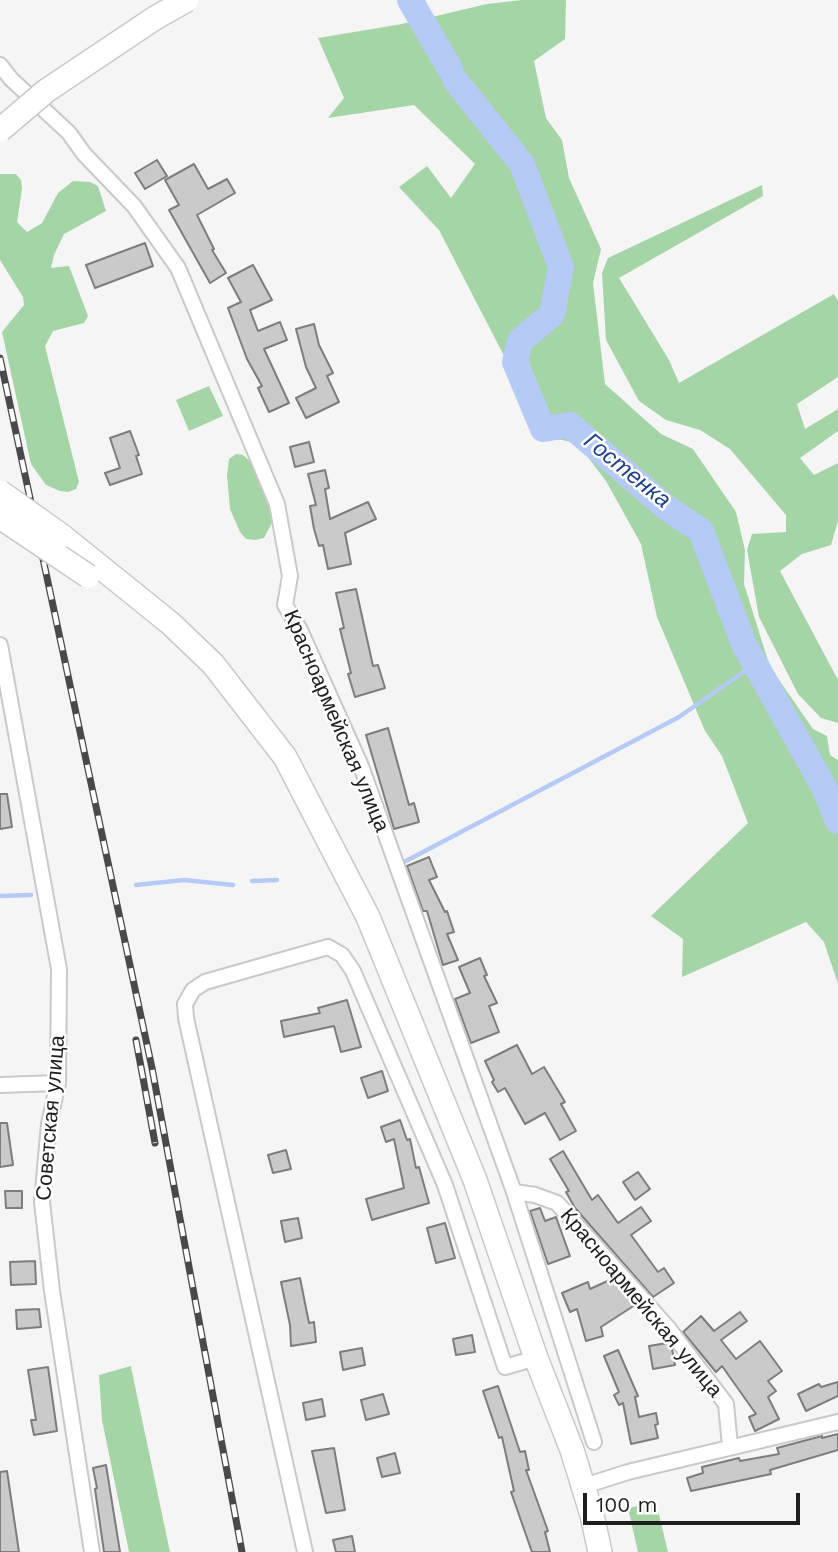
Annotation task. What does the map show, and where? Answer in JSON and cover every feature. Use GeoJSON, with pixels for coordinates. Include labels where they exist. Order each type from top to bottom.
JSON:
{"type":"FeatureCollection","features":[{"type":"Feature","properties":{"kind":"main road"},"geometry":{"type":"LineString","coordinates":[[0,130],[46,91],[155,18],[187,0]]}},
{"type":"Feature","properties":{"kind":"main road"},"geometry":{"type":"LineString","coordinates":[[0,492],[62,536],[170,623],[213,664],[285,757],[368,917],[475,1180],[536,1358],[584,1486],[600,1552]]}},
{"type":"Feature","properties":{"kind":"main road"},"geometry":{"type":"LineString","coordinates":[[0,517],[156,625],[204,671],[253,727],[319,822]]}},
{"type":"Feature","properties":{"kind":"street","name":"Красноармейская улица"},"geometry":{"type":"LineString","coordinates":[[0,65],[11,79],[69,133],[84,154],[134,206],[178,268],[215,351],[277,504],[290,576],[285,605],[300,630],[361,766],[514,1192],[594,1442]]}},
{"type":"Feature","properties":{"kind":"street","name":"Советская улица"},"geometry":{"type":"LineString","coordinates":[[0,645],[59,969],[58,1083],[49,1124],[42,1202],[52,1290],[92,1552]]}},
{"type":"Feature","properties":{"kind":"street"},"geometry":{"type":"LineString","coordinates":[[306,1552],[186,1018],[185,1004],[193,990],[205,982],[328,947],[342,955],[353,971],[445,1185],[505,1367],[536,1358]]}},
{"type":"Feature","properties":{"kind":"street"},"geometry":{"type":"LineString","coordinates":[[0,1085],[58,1083]]}},
{"type":"Feature","properties":{"kind":"street","name":"Красноармейская улица"},"geometry":{"type":"LineString","coordinates":[[514,1192],[535,1195],[556,1203],[669,1329],[726,1404],[730,1446]]}},
{"type":"Feature","properties":{"kind":"street"},"geometry":{"type":"LineString","coordinates":[[584,1486],[730,1446],[838,1422]]}},
{"type":"Feature","properties":{"kind":"green space"},"geometry":{"type":"Polygon","coordinates":[[[522,0],[566,0],[565,39],[534,61],[546,118],[562,140],[569,178],[601,249],[593,283],[605,384],[661,434],[693,449],[736,512],[745,550],[744,584],[770,667],[813,729],[827,736],[830,755],[838,760],[838,984],[824,942],[806,922],[682,977],[683,939],[651,916],[748,823],[722,756],[705,731],[657,617],[641,544],[606,481],[577,443],[537,435],[516,379],[439,230],[399,187],[427,166],[451,198],[475,164],[414,105],[328,118],[344,98],[318,38],[402,24],[487,4],[522,0]]]}},
{"type":"Feature","properties":{"kind":"green space"},"geometry":{"type":"Polygon","coordinates":[[[0,174],[16,174],[21,180],[17,222],[27,232],[42,223],[58,193],[73,181],[90,182],[98,186],[106,211],[64,234],[51,268],[69,266],[88,316],[84,323],[53,331],[45,346],[79,482],[76,489],[68,492],[46,485],[31,464],[2,332],[24,305],[23,297],[0,260],[0,174]]]}},
{"type":"Feature","properties":{"kind":"green space"},"geometry":{"type":"Polygon","coordinates":[[[762,185],[763,196],[619,278],[669,360],[679,383],[834,294],[838,301],[838,377],[797,404],[805,429],[838,409],[838,431],[800,458],[814,475],[838,463],[838,521],[831,545],[802,554],[780,571],[838,680],[838,723],[821,718],[798,694],[759,617],[747,550],[752,534],[786,532],[786,515],[730,449],[700,430],[666,420],[639,401],[606,340],[602,273],[608,258],[762,185]]]}},
{"type":"Feature","properties":{"kind":"green space"},"geometry":{"type":"Polygon","coordinates":[[[209,386],[223,416],[189,431],[176,400],[209,386]]]}},
{"type":"Feature","properties":{"kind":"green space"},"geometry":{"type":"Polygon","coordinates":[[[236,454],[243,455],[255,466],[269,506],[272,523],[264,538],[246,539],[230,509],[227,475],[229,459],[236,454]]]}},
{"type":"Feature","properties":{"kind":"green space"},"geometry":{"type":"Polygon","coordinates":[[[131,1366],[170,1552],[129,1552],[102,1420],[99,1375],[131,1366]]]}},
{"type":"Feature","properties":{"kind":"green space"},"geometry":{"type":"Polygon","coordinates":[[[656,1502],[668,1552],[638,1552],[628,1508],[656,1502]]]}},
{"type":"Feature","properties":{"kind":"building"},"geometry":{"type":"Polygon","coordinates":[[[157,160],[167,176],[145,189],[135,173],[157,160]]]}},
{"type":"Feature","properties":{"kind":"building"},"geometry":{"type":"Polygon","coordinates":[[[194,164],[208,189],[227,179],[235,193],[197,215],[214,249],[212,250],[226,273],[210,283],[169,210],[179,205],[165,180],[194,164]]]}},
{"type":"Feature","properties":{"kind":"building"},"geometry":{"type":"Polygon","coordinates":[[[145,243],[153,266],[95,288],[86,265],[145,243]]]}},
{"type":"Feature","properties":{"kind":"building"},"geometry":{"type":"Polygon","coordinates":[[[253,265],[272,300],[250,310],[258,331],[280,322],[287,340],[264,349],[289,403],[269,412],[258,388],[262,386],[247,359],[228,308],[241,302],[228,278],[253,265]]]}},
{"type":"Feature","properties":{"kind":"building"},"geometry":{"type":"Polygon","coordinates":[[[314,324],[319,345],[333,373],[327,376],[339,402],[306,418],[296,398],[316,388],[306,367],[296,329],[314,324]]]}},
{"type":"Feature","properties":{"kind":"building"},"geometry":{"type":"Polygon","coordinates":[[[130,431],[139,455],[136,456],[142,474],[110,485],[105,473],[120,468],[110,438],[130,431]]]}},
{"type":"Feature","properties":{"kind":"building"},"geometry":{"type":"Polygon","coordinates":[[[309,442],[314,462],[295,467],[290,447],[309,442]]]}},
{"type":"Feature","properties":{"kind":"building"},"geometry":{"type":"Polygon","coordinates":[[[325,470],[329,488],[325,489],[330,519],[368,502],[376,519],[345,533],[351,564],[328,569],[323,545],[319,546],[314,529],[310,506],[316,505],[308,474],[325,470]]]}},
{"type":"Feature","properties":{"kind":"building"},"geometry":{"type":"Polygon","coordinates":[[[356,589],[373,666],[378,665],[385,688],[355,697],[348,674],[351,673],[340,629],[344,628],[336,593],[356,589]]]}},
{"type":"Feature","properties":{"kind":"building"},"geometry":{"type":"Polygon","coordinates":[[[388,728],[409,805],[414,803],[419,822],[394,829],[366,735],[388,728]]]}},
{"type":"Feature","properties":{"kind":"building"},"geometry":{"type":"Polygon","coordinates":[[[0,794],[7,794],[12,827],[0,829],[0,794]]]}},
{"type":"Feature","properties":{"kind":"building"},"geometry":{"type":"Polygon","coordinates":[[[429,857],[437,877],[429,880],[445,912],[447,911],[454,932],[447,934],[458,960],[443,965],[427,911],[423,911],[407,866],[429,857]]]}},
{"type":"Feature","properties":{"kind":"building"},"geometry":{"type":"Polygon","coordinates":[[[480,958],[487,975],[484,976],[497,1003],[489,1006],[499,1032],[471,1043],[455,999],[470,993],[459,967],[480,958]]]}},
{"type":"Feature","properties":{"kind":"building"},"geometry":{"type":"Polygon","coordinates":[[[347,1000],[361,1047],[341,1052],[334,1026],[284,1037],[281,1021],[320,1013],[318,1008],[347,1000]]]}},
{"type":"Feature","properties":{"kind":"building"},"geometry":{"type":"Polygon","coordinates":[[[517,1045],[532,1074],[544,1067],[565,1102],[561,1104],[576,1131],[560,1140],[545,1113],[525,1124],[505,1088],[498,1092],[485,1061],[517,1045]]]}},
{"type":"Feature","properties":{"kind":"building"},"geometry":{"type":"Polygon","coordinates":[[[382,1071],[388,1091],[368,1098],[361,1078],[382,1071]]]}},
{"type":"Feature","properties":{"kind":"building"},"geometry":{"type":"Polygon","coordinates":[[[400,1120],[407,1140],[410,1139],[416,1168],[419,1167],[429,1203],[372,1220],[366,1199],[404,1188],[394,1139],[386,1142],[381,1127],[400,1120]]]}},
{"type":"Feature","properties":{"kind":"building"},"geometry":{"type":"Polygon","coordinates":[[[0,1123],[7,1123],[13,1165],[0,1167],[0,1123]]]}},
{"type":"Feature","properties":{"kind":"building"},"geometry":{"type":"Polygon","coordinates":[[[286,1150],[291,1169],[273,1173],[268,1155],[286,1150]]]}},
{"type":"Feature","properties":{"kind":"building"},"geometry":{"type":"Polygon","coordinates":[[[563,1151],[592,1200],[598,1195],[618,1223],[641,1207],[651,1221],[631,1235],[658,1272],[664,1268],[674,1283],[653,1297],[575,1208],[566,1192],[569,1191],[550,1159],[563,1151]]]}},
{"type":"Feature","properties":{"kind":"building"},"geometry":{"type":"Polygon","coordinates":[[[638,1172],[650,1189],[635,1200],[623,1182],[638,1172]]]}},
{"type":"Feature","properties":{"kind":"building"},"geometry":{"type":"Polygon","coordinates":[[[5,1191],[22,1191],[22,1208],[6,1208],[5,1191]]]}},
{"type":"Feature","properties":{"kind":"building"},"geometry":{"type":"Polygon","coordinates":[[[540,1208],[545,1221],[556,1217],[570,1256],[548,1264],[530,1211],[540,1208]]]}},
{"type":"Feature","properties":{"kind":"building"},"geometry":{"type":"Polygon","coordinates":[[[298,1218],[302,1238],[285,1242],[281,1221],[298,1218]]]}},
{"type":"Feature","properties":{"kind":"building"},"geometry":{"type":"Polygon","coordinates":[[[445,1223],[455,1258],[436,1263],[427,1228],[445,1223]]]}},
{"type":"Feature","properties":{"kind":"building"},"geometry":{"type":"Polygon","coordinates":[[[35,1261],[36,1284],[11,1285],[10,1262],[35,1261]]]}},
{"type":"Feature","properties":{"kind":"building"},"geometry":{"type":"Polygon","coordinates":[[[300,1278],[309,1323],[314,1322],[316,1342],[291,1346],[290,1325],[281,1282],[300,1278]]]}},
{"type":"Feature","properties":{"kind":"building"},"geometry":{"type":"Polygon","coordinates":[[[612,1279],[635,1305],[601,1327],[603,1336],[586,1341],[577,1309],[570,1312],[562,1293],[588,1282],[590,1289],[612,1279]]]}},
{"type":"Feature","properties":{"kind":"building"},"geometry":{"type":"Polygon","coordinates":[[[39,1309],[41,1327],[17,1329],[16,1310],[39,1309]]]}},
{"type":"Feature","properties":{"kind":"building"},"geometry":{"type":"Polygon","coordinates":[[[740,1312],[747,1321],[721,1340],[736,1359],[760,1341],[782,1371],[768,1381],[776,1391],[768,1397],[779,1419],[755,1431],[749,1417],[756,1414],[722,1366],[716,1372],[683,1332],[701,1316],[714,1331],[740,1312]]]}},
{"type":"Feature","properties":{"kind":"building"},"geometry":{"type":"Polygon","coordinates":[[[472,1335],[475,1352],[456,1355],[453,1339],[472,1335]]]}},
{"type":"Feature","properties":{"kind":"building"},"geometry":{"type":"Polygon","coordinates":[[[667,1343],[672,1349],[675,1365],[653,1369],[649,1346],[667,1343]]]}},
{"type":"Feature","properties":{"kind":"building"},"geometry":{"type":"Polygon","coordinates":[[[362,1348],[365,1365],[343,1370],[340,1352],[362,1348]]]}},
{"type":"Feature","properties":{"kind":"building"},"geometry":{"type":"Polygon","coordinates":[[[618,1350],[638,1396],[635,1397],[639,1417],[656,1413],[658,1438],[631,1444],[623,1403],[619,1405],[614,1395],[619,1392],[604,1356],[618,1350]]]}},
{"type":"Feature","properties":{"kind":"building"},"geometry":{"type":"Polygon","coordinates":[[[48,1367],[57,1431],[34,1435],[31,1420],[36,1420],[28,1370],[48,1367]]]}},
{"type":"Feature","properties":{"kind":"building"},"geometry":{"type":"Polygon","coordinates":[[[838,1382],[838,1396],[806,1411],[798,1394],[819,1384],[821,1387],[838,1382]]]}},
{"type":"Feature","properties":{"kind":"building"},"geometry":{"type":"Polygon","coordinates":[[[498,1386],[520,1452],[525,1451],[529,1470],[526,1470],[548,1531],[545,1532],[550,1552],[532,1552],[511,1492],[514,1491],[502,1437],[499,1438],[483,1391],[498,1386]]]}},
{"type":"Feature","properties":{"kind":"building"},"geometry":{"type":"Polygon","coordinates":[[[383,1394],[389,1414],[366,1420],[361,1400],[383,1394]]]}},
{"type":"Feature","properties":{"kind":"building"},"geometry":{"type":"Polygon","coordinates":[[[322,1399],[325,1416],[306,1420],[303,1403],[322,1399]]]}},
{"type":"Feature","properties":{"kind":"building"},"geometry":{"type":"Polygon","coordinates":[[[838,1434],[838,1450],[770,1470],[771,1474],[691,1491],[687,1478],[703,1473],[702,1467],[739,1458],[740,1461],[779,1454],[777,1448],[838,1434]]]}},
{"type":"Feature","properties":{"kind":"building"},"geometry":{"type":"Polygon","coordinates":[[[334,1448],[345,1510],[326,1513],[312,1451],[334,1448]]]}},
{"type":"Feature","properties":{"kind":"building"},"geometry":{"type":"Polygon","coordinates":[[[395,1453],[400,1473],[382,1477],[377,1458],[395,1453]]]}},
{"type":"Feature","properties":{"kind":"building"},"geometry":{"type":"Polygon","coordinates":[[[106,1465],[120,1552],[104,1552],[93,1468],[106,1465]]]}},
{"type":"Feature","properties":{"kind":"building"},"geometry":{"type":"Polygon","coordinates":[[[7,1471],[19,1552],[0,1552],[0,1472],[7,1471]]]}},
{"type":"Feature","properties":{"kind":"building"},"geometry":{"type":"Polygon","coordinates":[[[352,1536],[355,1552],[336,1552],[333,1540],[352,1536]]]}},
{"type":"Feature","properties":{"kind":"waterway","name":"Гостенка"},"geometry":{"type":"LineString","coordinates":[[410,0],[450,69]]}},
{"type":"Feature","properties":{"kind":"waterway","name":"Гостенка"},"geometry":{"type":"LineString","coordinates":[[455,80],[522,164],[561,267],[552,314],[520,341],[515,362],[543,429],[570,425],[667,508],[701,531],[744,644],[825,789],[838,821]]}},
{"type":"Feature","properties":{"kind":"waterway"},"geometry":{"type":"LineString","coordinates":[[406,861],[679,717],[755,664]]}},
{"type":"Feature","properties":{"kind":"waterway"},"geometry":{"type":"LineString","coordinates":[[136,885],[184,880],[233,885]]}},
{"type":"Feature","properties":{"kind":"waterway"},"geometry":{"type":"LineString","coordinates":[[252,881],[277,880]]}},
{"type":"Feature","properties":{"kind":"waterway"},"geometry":{"type":"LineString","coordinates":[[0,896],[31,895]]}},
{"type":"Feature","properties":{"kind":"railway"},"geometry":{"type":"LineString","coordinates":[[0,358],[152,1068],[242,1552]]}},
{"type":"Feature","properties":{"kind":"railway"},"geometry":{"type":"LineString","coordinates":[[136,1040],[155,1143]]}}]}
